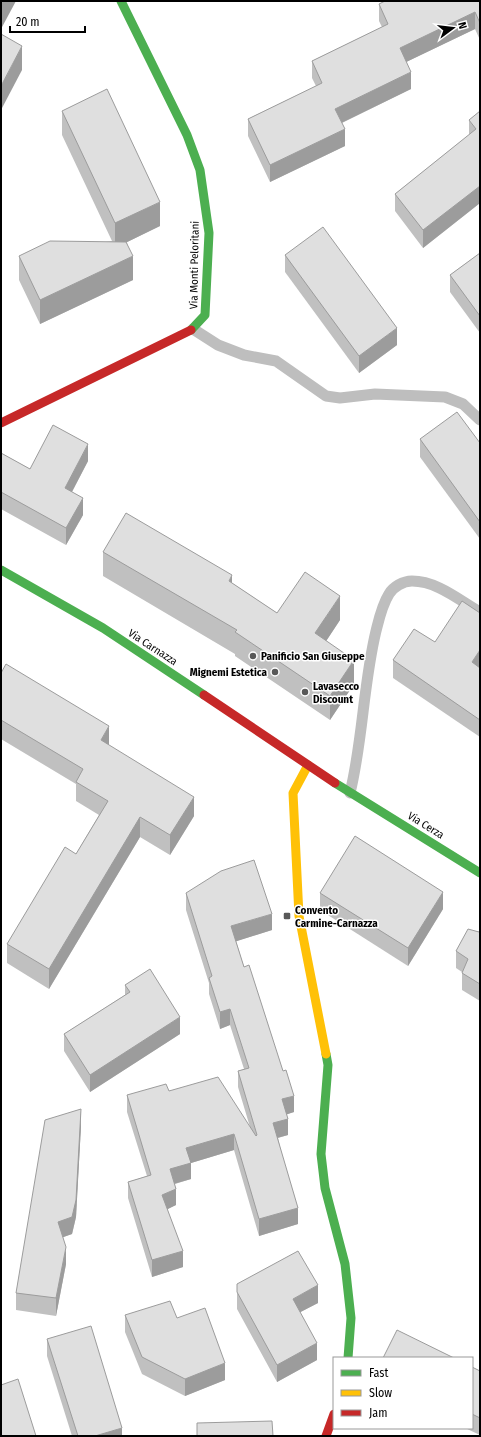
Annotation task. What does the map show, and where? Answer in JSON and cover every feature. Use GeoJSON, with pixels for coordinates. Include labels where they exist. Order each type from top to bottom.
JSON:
{"type":"FeatureCollection","features":[{"type":"Feature","properties":{"kind":"main road","name":"Via Monti Peloritani"},"geometry":{"type":"LineString","coordinates":[[1,423],[193,329],[205,316],[209,233],[200,170],[187,135],[121,1]]}},
{"type":"Feature","properties":{"kind":"main road","name":"Via Carnazza"},"geometry":{"type":"LineString","coordinates":[[1,570],[103,628],[355,796]]}},
{"type":"Feature","properties":{"kind":"main road"},"geometry":{"type":"LineString","coordinates":[[308,765],[293,793],[299,916],[322,1025],[328,1065],[321,1154],[325,1188],[345,1264],[351,1318],[348,1357]]}},
{"type":"Feature","properties":{"kind":"main road","name":"Via Cerza"},"geometry":{"type":"LineString","coordinates":[[355,796],[480,873]]}},
{"type":"Feature","properties":{"kind":"main road"},"geometry":{"type":"LineString","coordinates":[[326,1436],[333,1417]]}},
{"type":"Feature","properties":{"kind":"lane"},"geometry":{"type":"LineString","coordinates":[[193,329],[218,345],[244,354],[276,361],[326,396],[340,398],[375,394],[445,397],[463,404],[480,420]]}},
{"type":"Feature","properties":{"kind":"lane"},"geometry":{"type":"LineString","coordinates":[[355,796],[363,700],[380,615],[389,593],[399,584],[411,581],[428,583],[480,612]]}},
{"type":"Feature","properties":{"kind":"building"},"geometry":{"type":"Polygon","coordinates":[[[385,1],[480,1],[480,23],[475,12],[400,48],[411,72],[335,109],[345,129],[270,165],[248,119],[322,83],[312,61],[388,24],[379,4],[385,1]]]}},
{"type":"Feature","properties":{"kind":"building"},"geometry":{"type":"Polygon","coordinates":[[[1,34],[22,46],[1,86],[1,34]]]}},
{"type":"Feature","properties":{"kind":"building"},"geometry":{"type":"Polygon","coordinates":[[[107,89],[160,202],[115,223],[62,111],[107,89]]]}},
{"type":"Feature","properties":{"kind":"building"},"geometry":{"type":"Polygon","coordinates":[[[480,111],[480,186],[423,230],[395,194],[476,129],[469,120],[480,111]]]}},
{"type":"Feature","properties":{"kind":"building"},"geometry":{"type":"Polygon","coordinates":[[[323,227],[397,328],[359,356],[285,255],[323,227]]]}},
{"type":"Feature","properties":{"kind":"building"},"geometry":{"type":"Polygon","coordinates":[[[50,241],[126,242],[133,256],[40,300],[19,256],[50,241]]]}},
{"type":"Feature","properties":{"kind":"building"},"geometry":{"type":"Polygon","coordinates":[[[480,253],[480,316],[450,275],[480,253]]]}},
{"type":"Feature","properties":{"kind":"building"},"geometry":{"type":"Polygon","coordinates":[[[457,412],[480,443],[480,522],[420,439],[457,412]]]}},
{"type":"Feature","properties":{"kind":"building"},"geometry":{"type":"Polygon","coordinates":[[[53,425],[88,444],[65,488],[83,498],[66,528],[1,492],[1,453],[30,469],[53,425]]]}},
{"type":"Feature","properties":{"kind":"building"},"geometry":{"type":"Polygon","coordinates":[[[126,513],[232,575],[229,581],[277,613],[305,572],[340,596],[315,633],[354,660],[330,696],[235,632],[237,630],[103,552],[126,513]]]}},
{"type":"Feature","properties":{"kind":"building"},"geometry":{"type":"Polygon","coordinates":[[[462,601],[480,613],[480,650],[472,662],[480,668],[480,720],[393,660],[414,629],[435,642],[462,601]]]}},
{"type":"Feature","properties":{"kind":"building"},"geometry":{"type":"Polygon","coordinates":[[[6,664],[109,726],[101,740],[194,797],[170,835],[140,817],[49,969],[7,944],[65,847],[76,854],[108,801],[76,782],[83,769],[1,720],[1,673],[6,664]]]}},
{"type":"Feature","properties":{"kind":"building"},"geometry":{"type":"Polygon","coordinates":[[[355,836],[443,892],[408,948],[320,893],[355,836]]]}},
{"type":"Feature","properties":{"kind":"building"},"geometry":{"type":"Polygon","coordinates":[[[254,860],[272,914],[231,926],[244,967],[249,965],[283,1071],[286,1070],[294,1096],[282,1099],[288,1119],[273,1123],[298,1208],[259,1219],[234,1134],[186,1148],[191,1163],[170,1169],[176,1189],[162,1195],[183,1251],[152,1260],[128,1182],[151,1175],[127,1095],[166,1084],[169,1091],[218,1077],[256,1136],[257,1135],[238,1071],[249,1068],[230,1009],[220,1012],[209,978],[212,976],[186,893],[221,871],[254,860]]]}},
{"type":"Feature","properties":{"kind":"building"},"geometry":{"type":"Polygon","coordinates":[[[468,929],[479,932],[480,930],[480,984],[462,973],[468,959],[456,951],[468,929]]]}},
{"type":"Feature","properties":{"kind":"building"},"geometry":{"type":"Polygon","coordinates":[[[150,969],[180,1017],[90,1075],[64,1034],[130,992],[125,985],[150,969]]]}},
{"type":"Feature","properties":{"kind":"building"},"geometry":{"type":"Polygon","coordinates":[[[81,1109],[76,1200],[72,1217],[58,1222],[66,1247],[56,1298],[16,1293],[45,1120],[81,1109]]]}},
{"type":"Feature","properties":{"kind":"building"},"geometry":{"type":"Polygon","coordinates":[[[298,1251],[318,1285],[293,1299],[317,1343],[277,1365],[237,1292],[237,1284],[298,1251]]]}},
{"type":"Feature","properties":{"kind":"building"},"geometry":{"type":"Polygon","coordinates":[[[170,1301],[177,1318],[205,1308],[225,1363],[185,1379],[142,1357],[125,1315],[170,1301]]]}},
{"type":"Feature","properties":{"kind":"building"},"geometry":{"type":"Polygon","coordinates":[[[91,1326],[122,1428],[95,1436],[78,1436],[47,1339],[91,1326]]]}},
{"type":"Feature","properties":{"kind":"building"},"geometry":{"type":"Polygon","coordinates":[[[397,1330],[452,1357],[384,1357],[397,1330]]]}},
{"type":"Feature","properties":{"kind":"building"},"geometry":{"type":"Polygon","coordinates":[[[473,1368],[480,1371],[480,1418],[473,1414],[473,1368]]]}},
{"type":"Feature","properties":{"kind":"building"},"geometry":{"type":"Polygon","coordinates":[[[18,1379],[36,1436],[1,1436],[1,1385],[18,1379]]]}},
{"type":"Feature","properties":{"kind":"building"},"geometry":{"type":"Polygon","coordinates":[[[272,1421],[273,1436],[197,1436],[197,1423],[272,1421]]]}},
{"type":"Feature","properties":{"kind":"traffic: fast"},"geometry":{"type":"LineString","coordinates":[[121,1],[187,135],[200,170],[209,233],[205,315],[191,330]]}},
{"type":"Feature","properties":{"kind":"traffic: fast"},"geometry":{"type":"LineString","coordinates":[[1,570],[103,628],[204,695]]}},
{"type":"Feature","properties":{"kind":"traffic: fast"},"geometry":{"type":"LineString","coordinates":[[335,783],[480,873]]}},
{"type":"Feature","properties":{"kind":"traffic: fast"},"geometry":{"type":"LineString","coordinates":[[326,1054],[328,1065],[321,1154],[325,1188],[345,1264],[351,1318],[348,1357]]}},
{"type":"Feature","properties":{"kind":"traffic: slow"},"geometry":{"type":"LineString","coordinates":[[308,765],[293,793],[299,916],[326,1054]]}},
{"type":"Feature","properties":{"kind":"traffic: jam"},"geometry":{"type":"LineString","coordinates":[[1,423],[191,330]]}},
{"type":"Feature","properties":{"kind":"traffic: jam"},"geometry":{"type":"LineString","coordinates":[[204,695],[335,783]]}},
{"type":"Feature","properties":{"kind":"traffic: jam"},"geometry":{"type":"LineString","coordinates":[[326,1436],[333,1417]]}},
{"type":"Feature","properties":{"kind":"place","name":"Panificio San Giuseppe"},"geometry":{"type":"Point","coordinates":[253,656]}},
{"type":"Feature","properties":{"kind":"place","name":"Mignemi Estetica"},"geometry":{"type":"Point","coordinates":[275,672]}},
{"type":"Feature","properties":{"kind":"place","name":"Lavasecco Discount"},"geometry":{"type":"Point","coordinates":[305,692]}},
{"type":"Feature","properties":{"kind":"place","name":"Convento Carmine-Carnazza"},"geometry":{"type":"Point","coordinates":[287,916]}}]}
